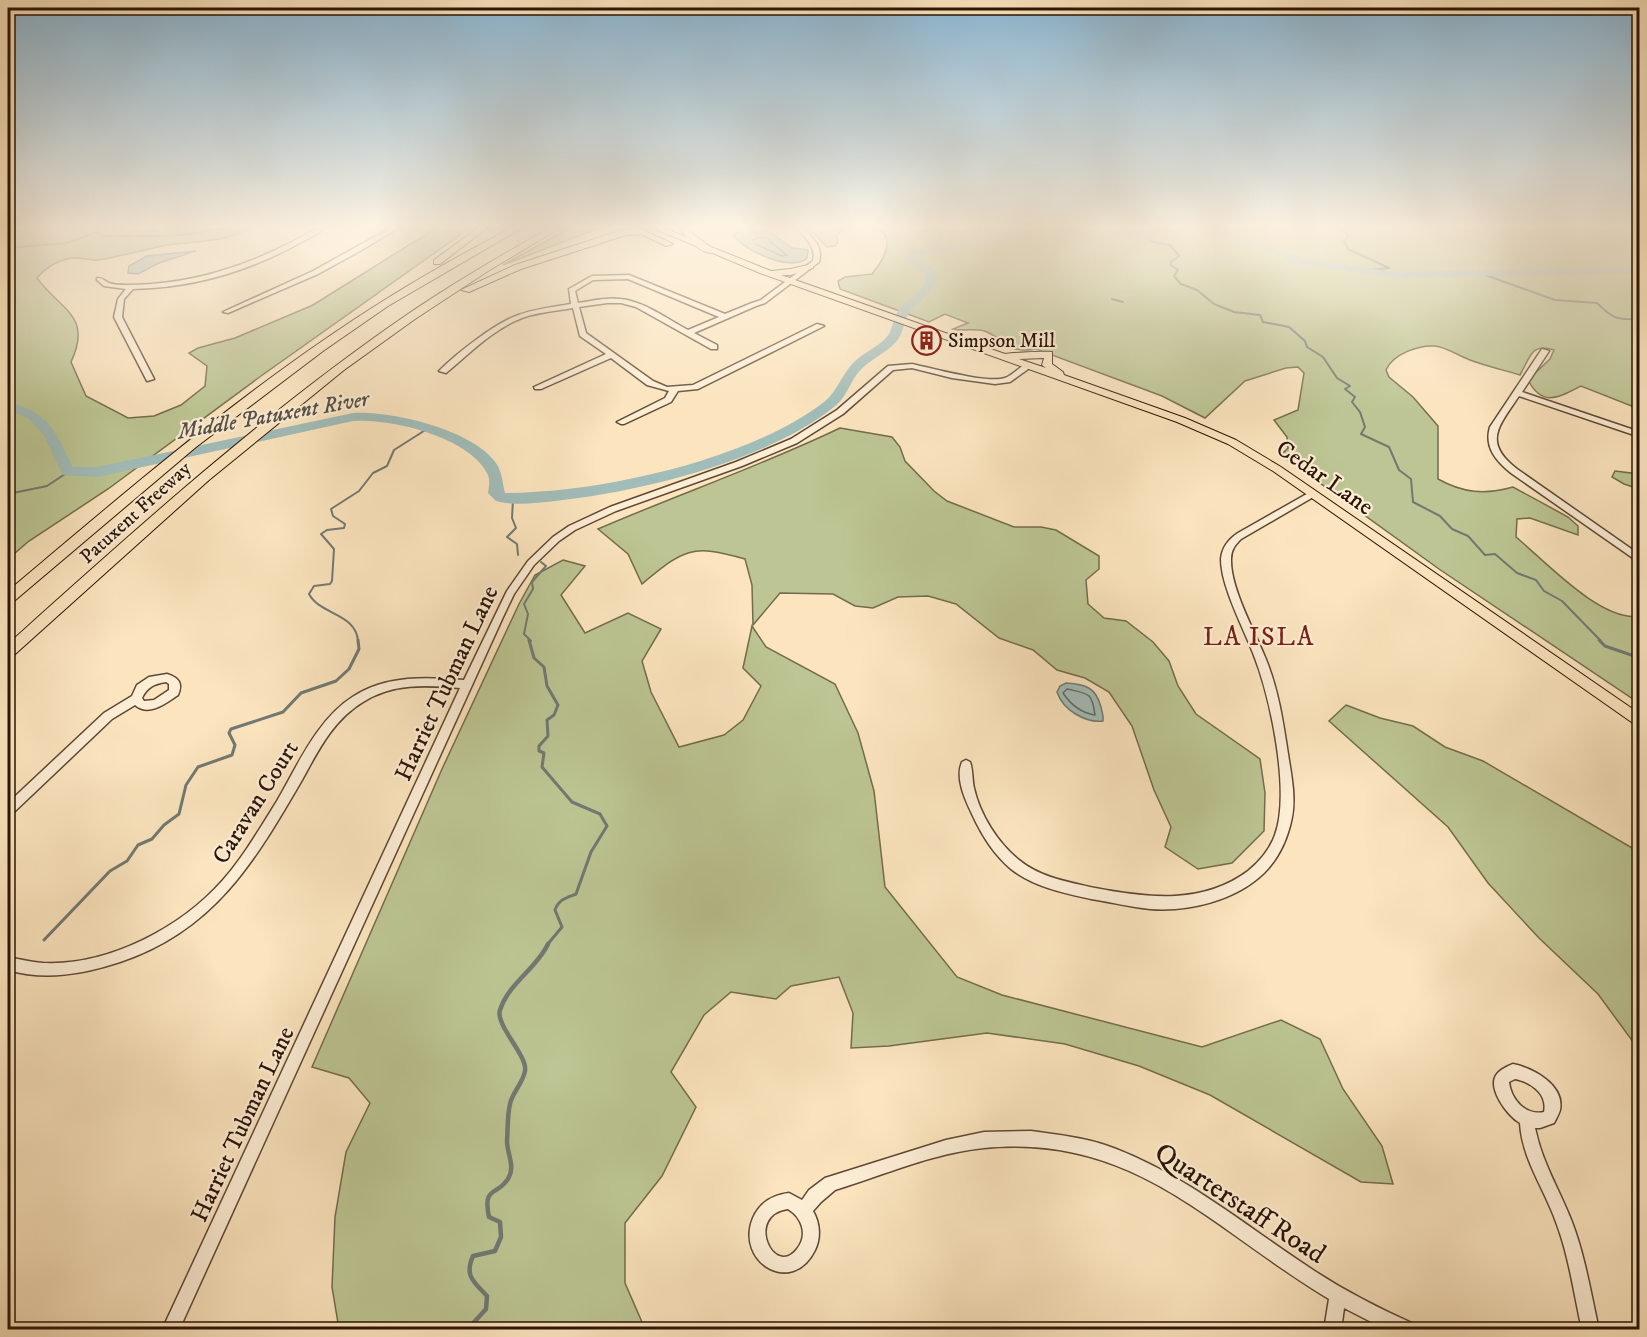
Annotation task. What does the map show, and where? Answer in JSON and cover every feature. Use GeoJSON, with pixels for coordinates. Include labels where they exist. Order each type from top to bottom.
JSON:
{"type":"FeatureCollection","features":[{"type":"Feature","properties":{"kind":"highway"},"geometry":{"type":"LineString","coordinates":[[322,346],[402,287]]}},
{"type":"Feature","properties":{"kind":"highway","name":"Patuxent Freeway"},"geometry":{"type":"LineString","coordinates":[[8,598],[110,511],[238,408],[322,346],[412,287]]}},
{"type":"Feature","properties":{"kind":"highway","name":"Patuxent Freeway"},"geometry":{"type":"LineString","coordinates":[[8,652],[181,496],[301,396],[455,287]]}},
{"type":"Feature","properties":{"kind":"highway"},"geometry":{"type":"LineString","coordinates":[[331,374],[471,287]]}},
{"type":"Feature","properties":{"kind":"main road","name":"Cedar Lane"},"geometry":{"type":"LineString","coordinates":[[791,287],[880,315],[1222,436],[1257,455],[1640,722]]}},
{"type":"Feature","properties":{"kind":"main road","name":"Cedar Lane"},"geometry":{"type":"LineString","coordinates":[[797,287],[819,291],[880,315]]}},
{"type":"Feature","properties":{"kind":"main road"},"geometry":{"type":"LineString","coordinates":[[815,287],[819,291]]}},
{"type":"Feature","properties":{"kind":"main road"},"geometry":{"type":"LineString","coordinates":[[981,350],[1022,357],[1049,354],[1047,365],[1074,383]]}},
{"type":"Feature","properties":{"kind":"street"},"geometry":{"type":"LineString","coordinates":[[131,287],[121,299],[118,317],[150,379]]}},
{"type":"Feature","properties":{"kind":"street"},"geometry":{"type":"LineString","coordinates":[[226,312],[285,287]]}},
{"type":"Feature","properties":{"kind":"street"},"geometry":{"type":"LineString","coordinates":[[574,287],[571,290],[574,306],[583,334],[609,356],[650,383],[674,390],[695,387],[820,326]]}},
{"type":"Feature","properties":{"kind":"street"},"geometry":{"type":"LineString","coordinates":[[654,287],[725,317]]}},
{"type":"Feature","properties":{"kind":"street"},"geometry":{"type":"LineString","coordinates":[[690,332],[769,298],[781,287]]}},
{"type":"Feature","properties":{"kind":"street"},"geometry":{"type":"LineString","coordinates":[[443,371],[510,321],[531,313],[607,301],[629,303],[690,332],[714,347]]}},
{"type":"Feature","properties":{"kind":"street"},"geometry":{"type":"LineString","coordinates":[[1545,351],[1492,433],[1492,447],[1514,471],[1640,560]]}},
{"type":"Feature","properties":{"kind":"street"},"geometry":{"type":"LineString","coordinates":[[538,387],[609,356]]}},
{"type":"Feature","properties":{"kind":"street","name":"Harriet Tubman Lane"},"geometry":{"type":"LineString","coordinates":[[170,1329],[498,617],[520,577],[540,553],[572,528],[613,509],[739,464],[794,441],[840,412],[886,372],[895,367],[912,366],[995,382],[1007,380],[1027,367]]}},
{"type":"Feature","properties":{"kind":"street"},"geometry":{"type":"LineString","coordinates":[[621,422],[668,400],[674,390]]}},
{"type":"Feature","properties":{"kind":"street"},"geometry":{"type":"LineString","coordinates":[[1518,393],[1640,435]]}},
{"type":"Feature","properties":{"kind":"street"},"geometry":{"type":"LineString","coordinates":[[966,765],[967,788],[971,802],[990,835],[1001,853],[1012,864],[1035,878],[1080,891],[1141,902],[1164,903],[1207,898],[1232,889],[1253,875],[1270,857],[1283,829],[1287,800],[1286,779],[1271,689],[1229,577],[1226,556],[1231,544],[1241,535],[1312,494]]}},
{"type":"Feature","properties":{"kind":"street","name":"Caravan Court"},"geometry":{"type":"LineString","coordinates":[[8,963],[38,970],[61,970],[85,966],[136,950],[168,932],[206,905],[239,871],[324,730],[344,708],[370,692],[397,682],[468,684]]}},
{"type":"Feature","properties":{"kind":"street"},"geometry":{"type":"LineString","coordinates":[[8,810],[108,716],[136,699]]}},
{"type":"Feature","properties":{"kind":"street"},"geometry":{"type":"LineString","coordinates":[[1527,1118],[1527,1132],[1534,1156],[1564,1223],[1591,1329]]}},
{"type":"Feature","properties":{"kind":"street","name":"Quarterstaff Road"},"geometry":{"type":"LineString","coordinates":[[803,1210],[815,1196],[831,1184],[962,1144],[1011,1138],[1067,1143],[1105,1151],[1155,1172],[1338,1295],[1376,1316],[1408,1329]]}},
{"type":"Feature","properties":{"kind":"street"},"geometry":{"type":"LineString","coordinates":[[1332,1329],[1338,1295]]}},
{"type":"Feature","properties":{"kind":"green space"},"geometry":{"type":"Polygon","coordinates":[[[8,287],[45,287],[64,306],[76,323],[77,346],[71,362],[86,396],[128,418],[154,416],[181,405],[205,386],[207,366],[189,353],[198,348],[235,338],[313,305],[341,287],[386,287],[108,489],[29,541],[8,559],[8,287]]]}},
{"type":"Feature","properties":{"kind":"green space"},"geometry":{"type":"Polygon","coordinates":[[[1639,287],[1639,409],[1581,386],[1551,398],[1539,394],[1528,380],[1550,359],[1554,350],[1546,348],[1540,348],[1532,353],[1520,375],[1476,362],[1435,346],[1421,347],[1400,355],[1389,364],[1386,370],[1389,377],[1413,397],[1438,426],[1438,479],[1465,490],[1474,491],[1484,492],[1513,487],[1568,517],[1578,526],[1578,535],[1530,518],[1517,519],[1516,537],[1591,600],[1608,610],[1624,615],[1639,616],[1639,703],[1439,569],[1281,455],[1288,448],[1287,437],[1274,420],[1298,410],[1304,373],[1298,367],[1286,368],[1245,381],[1205,418],[1162,396],[1036,349],[1014,348],[983,331],[953,329],[968,323],[945,314],[929,322],[840,289],[1639,287]]]}},
{"type":"Feature","properties":{"kind":"green space"},"geometry":{"type":"Polygon","coordinates":[[[840,428],[892,437],[900,447],[905,461],[947,501],[1014,527],[1041,527],[1056,530],[1099,556],[1099,569],[1086,580],[1088,604],[1104,618],[1126,621],[1153,642],[1169,661],[1178,686],[1196,714],[1260,759],[1265,793],[1264,831],[1232,863],[1198,869],[1165,847],[1171,827],[1154,790],[1132,726],[1109,692],[1085,678],[1057,670],[1033,650],[999,638],[956,604],[928,596],[898,597],[873,608],[855,606],[833,594],[780,593],[753,625],[752,585],[745,559],[712,551],[689,553],[678,557],[642,584],[628,554],[598,529],[780,455],[840,428]]]}},
{"type":"Feature","properties":{"kind":"green space"},"geometry":{"type":"Polygon","coordinates":[[[1615,471],[1639,474],[1639,489],[1612,477],[1615,471]]]}},
{"type":"Feature","properties":{"kind":"green space"},"geometry":{"type":"Polygon","coordinates":[[[563,560],[585,566],[561,595],[585,633],[628,613],[661,629],[642,661],[651,692],[679,747],[724,735],[743,720],[761,686],[743,668],[752,626],[766,647],[835,684],[858,733],[874,791],[885,887],[957,977],[1002,995],[1202,1047],[1281,1020],[1320,1039],[1343,1089],[1382,1146],[1393,1184],[1361,1182],[1210,1095],[1139,1066],[1065,1044],[987,1033],[889,1046],[851,1048],[853,1013],[839,977],[791,986],[776,999],[731,992],[704,1015],[671,1072],[696,1107],[662,1176],[625,1223],[625,1283],[645,1329],[339,1329],[332,1287],[335,1217],[346,1152],[370,1103],[349,1078],[312,1067],[442,769],[519,604],[535,575],[563,560]]]}},
{"type":"Feature","properties":{"kind":"green space"},"geometry":{"type":"Polygon","coordinates":[[[1346,705],[1380,718],[1413,726],[1445,747],[1483,761],[1639,852],[1639,1050],[1598,994],[1539,938],[1488,883],[1448,827],[1329,721],[1346,705]]]}},
{"type":"Feature","properties":{"kind":"water"},"geometry":{"type":"Polygon","coordinates":[[[1066,683],[1079,684],[1093,691],[1099,701],[1103,721],[1089,720],[1069,710],[1057,692],[1060,686],[1066,683]]]}},
{"type":"Feature","properties":{"kind":"waterway","name":"Middle Patuxent River"},"geometry":{"type":"LineString","coordinates":[[8,406],[33,415],[49,432],[68,472],[97,472],[353,417],[375,416],[415,424],[435,431],[474,451],[489,463],[497,477],[496,493],[501,498],[536,498],[578,494],[673,473],[764,442],[802,423],[830,404],[838,396],[856,367],[894,336],[904,311],[927,287]]}},
{"type":"Feature","properties":{"kind":"waterway"},"geometry":{"type":"LineString","coordinates":[[1190,287],[1197,290],[1214,304],[1234,312],[1260,315],[1263,322],[1289,327],[1305,341],[1307,347],[1323,357],[1337,378],[1350,386],[1345,389],[1355,397],[1352,402],[1360,412],[1365,427],[1361,434],[1389,447],[1399,470],[1411,479],[1413,502],[1440,516],[1452,529],[1468,536],[1485,555],[1495,554],[1517,573],[1536,580],[1544,591],[1562,601],[1601,641]]}},
{"type":"Feature","properties":{"kind":"waterway"},"geometry":{"type":"LineString","coordinates":[[1520,287],[1555,300],[1597,303],[1616,317],[1640,319]]}},
{"type":"Feature","properties":{"kind":"waterway"},"geometry":{"type":"LineString","coordinates":[[1112,299],[1123,302]]}},
{"type":"Feature","properties":{"kind":"waterway"},"geometry":{"type":"LineString","coordinates":[[358,641],[356,632],[345,619],[321,606],[309,594],[314,586],[330,584],[332,581],[334,549],[321,534],[327,530],[344,528],[345,524],[333,516],[331,509],[359,491],[373,473],[387,466],[394,450],[427,429]]}},
{"type":"Feature","properties":{"kind":"waterway"},"geometry":{"type":"LineString","coordinates":[[8,494],[47,486],[68,472]]}},
{"type":"Feature","properties":{"kind":"waterway"},"geometry":{"type":"LineString","coordinates":[[513,499],[512,518],[516,528],[507,537],[517,544],[518,555]]}},
{"type":"Feature","properties":{"kind":"waterway"},"geometry":{"type":"LineString","coordinates":[[531,641],[524,634],[528,614],[524,604],[533,589],[532,582],[546,566],[541,562]]}},
{"type":"Feature","properties":{"kind":"waterway"},"geometry":{"type":"LineString","coordinates":[[44,940],[110,871],[127,861],[138,845],[152,839],[164,825],[179,814],[186,785],[198,767],[232,755],[235,745],[229,733],[231,729],[283,712],[301,693],[336,681],[349,669],[359,649],[358,640]]}},
{"type":"Feature","properties":{"kind":"waterway"},"geometry":{"type":"LineString","coordinates":[[529,640],[534,658],[544,667],[547,686],[558,705],[554,715],[547,720],[548,736],[539,746],[539,751],[544,753],[542,767],[572,802],[600,814],[607,826],[591,852],[576,894],[563,899],[557,906],[555,910],[562,927],[547,945]]}},
{"type":"Feature","properties":{"kind":"waterway"},"geometry":{"type":"LineString","coordinates":[[1599,640],[1605,646],[1640,658]]}},
{"type":"Feature","properties":{"kind":"waterway"},"geometry":{"type":"LineString","coordinates":[[467,1330],[486,1309],[487,1296],[472,1278],[470,1263],[473,1256],[495,1251],[501,1237],[500,1222],[489,1217],[488,1200],[490,1195],[505,1183],[511,1173],[507,1146],[509,1109],[525,1071],[522,1057],[502,1024],[500,1010],[509,992],[537,961],[548,944]]}},
{"type":"Feature","properties":{"kind":"place","name":"Simpson Mill"},"geometry":{"type":"Point","coordinates":[927,340]}},
{"type":"Feature","properties":{"kind":"district","name":"LA ISLA"},"geometry":{"type":"Point","coordinates":[1259,636]}}]}
